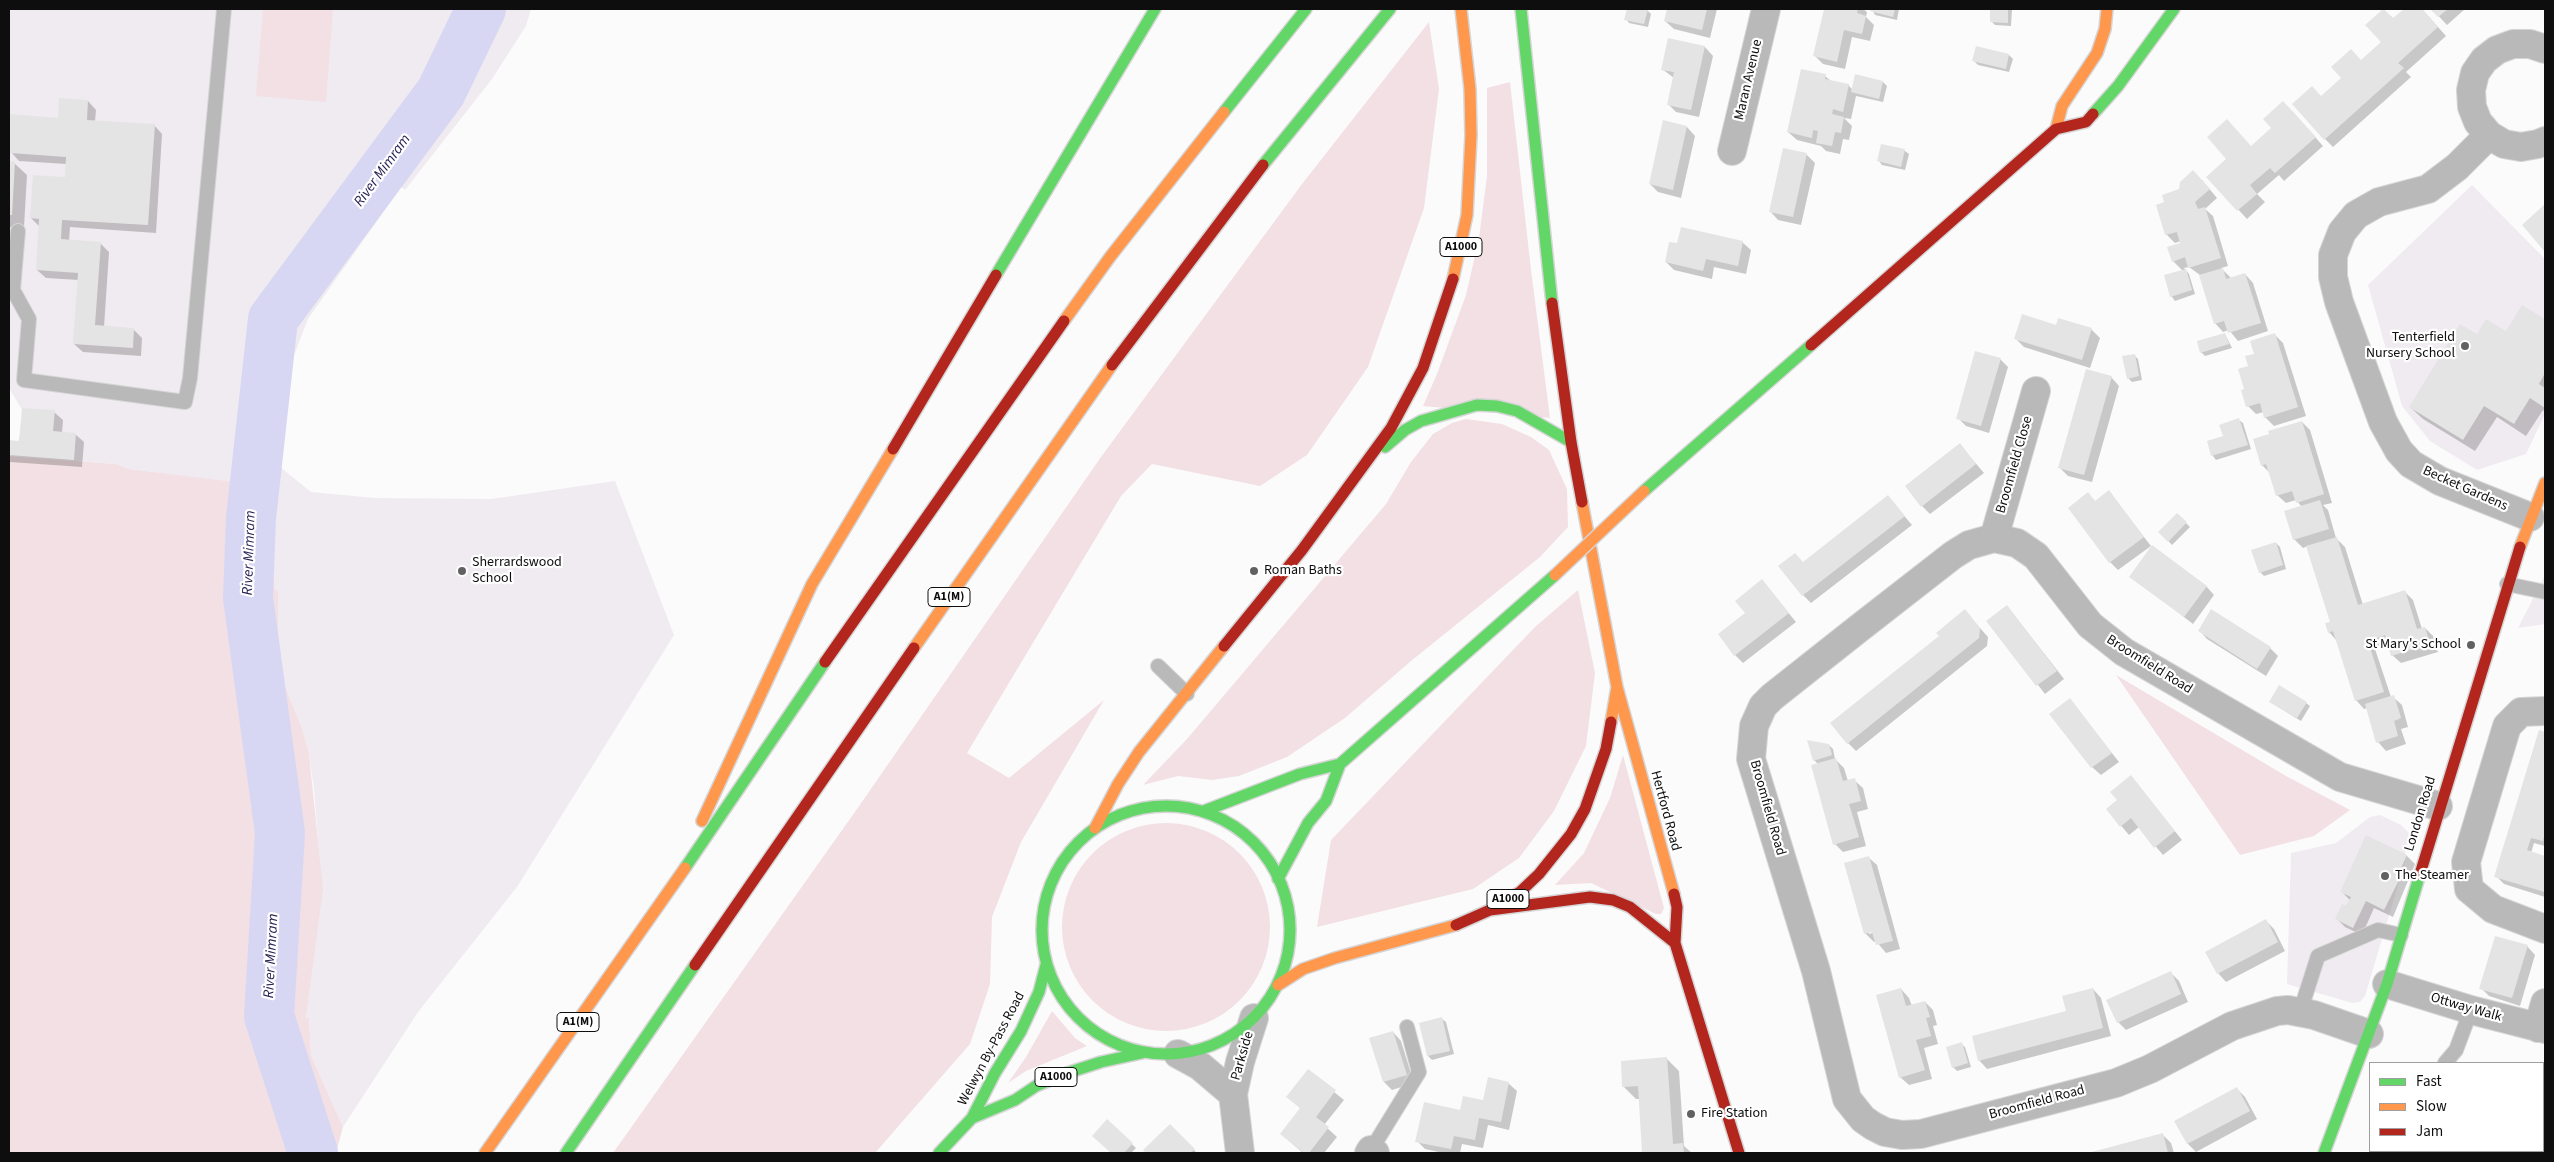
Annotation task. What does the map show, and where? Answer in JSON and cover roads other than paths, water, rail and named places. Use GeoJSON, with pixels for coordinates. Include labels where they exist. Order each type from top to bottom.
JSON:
{"type":"FeatureCollection","features":[{"type":"Feature","properties":{"kind":"main road"},"geometry":{"type":"LineString","coordinates":[[670,890],[812,584],[1155,9]]}},
{"type":"Feature","properties":{"kind":"main road","name":"A1(M)"},"geometry":{"type":"LineString","coordinates":[[566,1153],[1010,508],[1151,311],[1390,9]]}},
{"type":"Feature","properties":{"kind":"main road","name":"A1000"},"geometry":{"type":"LineString","coordinates":[[1095,828],[1118,784],[1139,752],[1296,557],[1366,465],[1395,421],[1423,368],[1438,329],[1460,253],[1467,215],[1471,135],[1470,89],[1461,9]]}},
{"type":"Feature","properties":{"kind":"main road","name":"A1000"},"geometry":{"type":"LineString","coordinates":[[1278,985],[1303,969],[1455,925],[1490,910],[1520,892],[1539,874],[1571,834],[1585,809],[1606,749],[1618,687],[1571,442],[1553,313],[1521,9]]}},
{"type":"Feature","properties":{"kind":"main road"},"geometry":{"type":"LineString","coordinates":[[2056,129],[2062,106],[2097,53],[2105,29],[2107,9]]}},
{"type":"Feature","properties":{"kind":"main road"},"geometry":{"type":"LineString","coordinates":[[1204,811],[1300,774],[1340,764],[1555,575],[1644,491],[2056,129],[2086,122],[2118,86],[2174,9]]}},
{"type":"Feature","properties":{"kind":"main road","name":"A1(M)"},"geometry":{"type":"LineString","coordinates":[[486,1153],[670,890],[855,618],[1110,257],[1303,12]]}},
{"type":"Feature","properties":{"kind":"main road","name":"A1000"},"geometry":{"type":"LineString","coordinates":[[1366,465],[1405,430],[1421,421],[1477,405],[1497,406],[1517,411],[1571,442]]}},
{"type":"Feature","properties":{"kind":"main road","name":"London Road"},"geometry":{"type":"LineString","coordinates":[[2324,1153],[2387,984],[2438,806],[2507,584],[2530,518],[2545,483]]}},
{"type":"Feature","properties":{"kind":"main road","name":"Hertford Road"},"geometry":{"type":"LineString","coordinates":[[1618,687],[1677,907],[1675,943],[1739,1153]]}},
{"type":"Feature","properties":{"kind":"main road"},"geometry":{"type":"LineString","coordinates":[[1278,879],[1308,823],[1326,801],[1340,764]]}},
{"type":"Feature","properties":{"kind":"main road"},"geometry":{"type":"LineString","coordinates":[[1164,806],[1204,811],[1230,824],[1248,839],[1265,857],[1278,879],[1286,898],[1290,928],[1288,957],[1278,985],[1254,1018],[1219,1043],[1178,1054],[1146,1053],[1113,1043],[1084,1023],[1061,997],[1046,965],[1042,940],[1042,914],[1048,888],[1059,865],[1075,844],[1095,828],[1141,808],[1164,806]]}},
{"type":"Feature","properties":{"kind":"main road"},"geometry":{"type":"LineString","coordinates":[[1490,910],[1590,897],[1613,900],[1630,907],[1675,943]]}},
{"type":"Feature","properties":{"kind":"main road","name":"Welwyn By-Pass Road"},"geometry":{"type":"LineString","coordinates":[[939,1153],[972,1118],[995,1073],[1021,1031],[1039,992],[1046,965]]}},
{"type":"Feature","properties":{"kind":"main road","name":"Welwyn By-Pass Road"},"geometry":{"type":"LineString","coordinates":[[972,1118],[1015,1100],[1036,1086],[1066,1072],[1101,1062],[1146,1053]]}},
{"type":"Feature","properties":{"kind":"street","name":"Maran Avenue"},"geometry":{"type":"LineString","coordinates":[[1732,151],[1766,9]]}},
{"type":"Feature","properties":{"kind":"street"},"geometry":{"type":"LineString","coordinates":[[2545,49],[2530,44],[2513,44],[2497,50],[2484,60],[2475,74],[2471,90],[2472,106],[2478,122],[2489,135],[2504,144],[2521,147],[2545,141]]}},
{"type":"Feature","properties":{"kind":"street","name":"Becket Gardens"},"geometry":{"type":"LineString","coordinates":[[2489,135],[2457,167],[2428,189],[2379,202],[2356,215],[2342,232],[2333,255],[2333,277],[2339,302],[2383,422],[2399,451],[2411,464],[2440,481],[2530,518]]}},
{"type":"Feature","properties":{"kind":"street","name":"Broomfield Close"},"geometry":{"type":"LineString","coordinates":[[1994,538],[2036,391]]}},
{"type":"Feature","properties":{"kind":"street","name":"Broomfield Road"},"geometry":{"type":"LineString","coordinates":[[2369,1034],[2300,1012],[2277,1011],[2232,1026],[2150,1069],[2116,1082],[1921,1134],[1902,1135],[1885,1132],[1863,1120],[1854,1111],[1847,1099],[1816,970],[1751,759],[1754,726],[1763,706],[1772,697],[1858,629],[1953,555],[1969,545],[1994,538],[2017,543],[2036,556],[2090,625],[2124,652],[2340,777],[2438,806]]}},
{"type":"Feature","properties":{"kind":"street"},"geometry":{"type":"LineString","coordinates":[[2545,711],[2522,712],[2507,726],[2466,862],[2469,889],[2493,910],[2545,929]]}},
{"type":"Feature","properties":{"kind":"street","name":"Ottway Walk"},"geometry":{"type":"LineString","coordinates":[[2387,984],[2471,1010],[2543,1020]]}},
{"type":"Feature","properties":{"kind":"street","name":"Parkside"},"geometry":{"type":"LineString","coordinates":[[1240,1153],[1233,1094],[1240,1062],[1254,1018]]}},
{"type":"Feature","properties":{"kind":"street","name":"Parkside"},"geometry":{"type":"LineString","coordinates":[[1178,1054],[1200,1066],[1233,1094]]}},
{"type":"Feature","properties":{"kind":"lane"},"geometry":{"type":"LineString","coordinates":[[18,231],[13,290],[29,319],[24,380],[185,402],[190,378],[224,9]]}},
{"type":"Feature","properties":{"kind":"lane"},"geometry":{"type":"LineString","coordinates":[[2507,584],[2545,592]]}},
{"type":"Feature","properties":{"kind":"lane"},"geometry":{"type":"LineString","coordinates":[[1158,666],[1187,694]]}},
{"type":"Feature","properties":{"kind":"lane"},"geometry":{"type":"LineString","coordinates":[[2300,1012],[2318,956],[2378,930],[2401,935]]}},
{"type":"Feature","properties":{"kind":"lane"},"geometry":{"type":"LineString","coordinates":[[2446,1062],[2456,1050],[2471,1010]]}},
{"type":"Feature","properties":{"kind":"lane"},"geometry":{"type":"LineString","coordinates":[[1371,1152],[1419,1072],[1407,1028]]}},
{"type":"Feature","properties":{"kind":"waterway","name":"River Mimram"},"geometry":{"type":"LineString","coordinates":[[313,1153],[269,1016],[280,833],[248,598],[251,518],[273,319],[441,92],[481,9]]}},
{"type":"Feature","properties":{"kind":"place","name":"Tenterfield Nursery School"},"geometry":{"type":"Point","coordinates":[2465,346]}},
{"type":"Feature","properties":{"kind":"place","name":"Sherrardswood School"},"geometry":{"type":"Point","coordinates":[462,571]}},
{"type":"Feature","properties":{"kind":"place","name":"Roman Baths"},"geometry":{"type":"Point","coordinates":[1254,571]}},
{"type":"Feature","properties":{"kind":"place","name":"St Mary's School"},"geometry":{"type":"Point","coordinates":[2471,645]}},
{"type":"Feature","properties":{"kind":"place","name":"The Steamer"},"geometry":{"type":"Point","coordinates":[2385,876]}},
{"type":"Feature","properties":{"kind":"place","name":"Fire Station"},"geometry":{"type":"Point","coordinates":[1691,1114]}}]}
